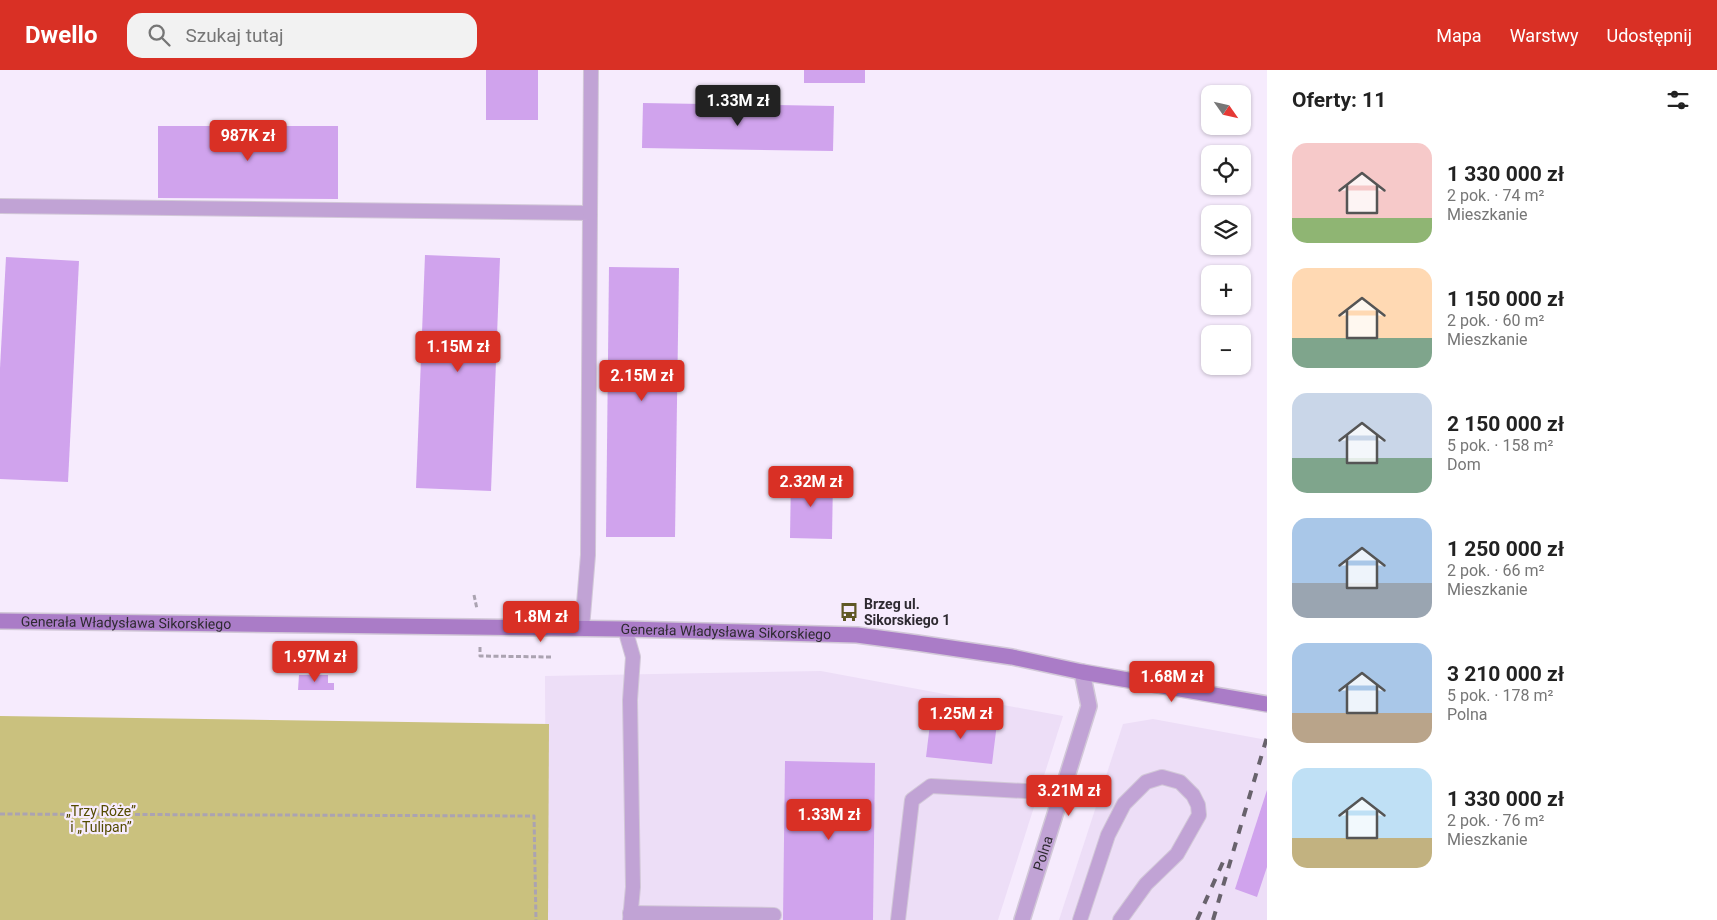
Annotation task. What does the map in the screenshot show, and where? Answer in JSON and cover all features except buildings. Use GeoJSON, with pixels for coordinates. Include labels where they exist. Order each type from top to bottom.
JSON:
{"type":"FeatureCollection","features":[{"type":"Feature","properties":{"kind":"main road","name":"Generała Władysława Sikorskiego"},"geometry":{"type":"LineString","coordinates":[[0,621],[582,628],[857,635],[1012,658],[1267,704]]}},
{"type":"Feature","properties":{"kind":"street","name":"Polna"},"geometry":{"type":"LineString","coordinates":[[1022,920],[1089,706],[1082,672]]}},
{"type":"Feature","properties":{"kind":"lane"},"geometry":{"type":"LineString","coordinates":[[582,628],[588,555],[591,70]]}},
{"type":"Feature","properties":{"kind":"lane"},"geometry":{"type":"LineString","coordinates":[[0,206],[590,213]]}},
{"type":"Feature","properties":{"kind":"lane"},"geometry":{"type":"LineString","coordinates":[[625,629],[633,657],[630,700],[633,887],[630,916],[774,915]]}},
{"type":"Feature","properties":{"kind":"lane"},"geometry":{"type":"LineString","coordinates":[[1080,920],[1108,835],[1124,804],[1146,782],[1162,777],[1180,782],[1193,795],[1198,805],[1199,815],[1177,854],[1146,884],[1120,920]]}},
{"type":"Feature","properties":{"kind":"lane"},"geometry":{"type":"LineString","coordinates":[[898,920],[912,800],[930,786],[1061,793]]}},
{"type":"Feature","properties":{"kind":"path"},"geometry":{"type":"LineString","coordinates":[[0,814],[534,816],[536,920]]}},
{"type":"Feature","properties":{"kind":"shaded area"},"geometry":{"type":"Polygon","coordinates":[[[821,671],[1063,716],[998,920],[546,920],[545,676],[821,671]]]}},
{"type":"Feature","properties":{"kind":"shaded area"},"geometry":{"type":"Polygon","coordinates":[[[1153,719],[1267,740],[1267,920],[1059,920],[1123,724],[1153,719]]]}},
{"type":"Feature","properties":{"kind":"green space","name":"„Trzy Róże” i „Tulipan”"},"geometry":{"type":"Polygon","coordinates":[[[0,716],[549,724],[548,920],[0,920],[0,716]]]}},
{"type":"Feature","properties":{"kind":"railway"},"geometry":{"type":"LineString","coordinates":[[1213,920],[1267,737]]}},
{"type":"Feature","properties":{"kind":"railway"},"geometry":{"type":"LineString","coordinates":[[1197,920],[1223,862]]}},
{"type":"Feature","properties":{"kind":"place","name":"Brzeg ul. Sikorskiego 1"},"geometry":{"type":"Point","coordinates":[849,612]}}]}
